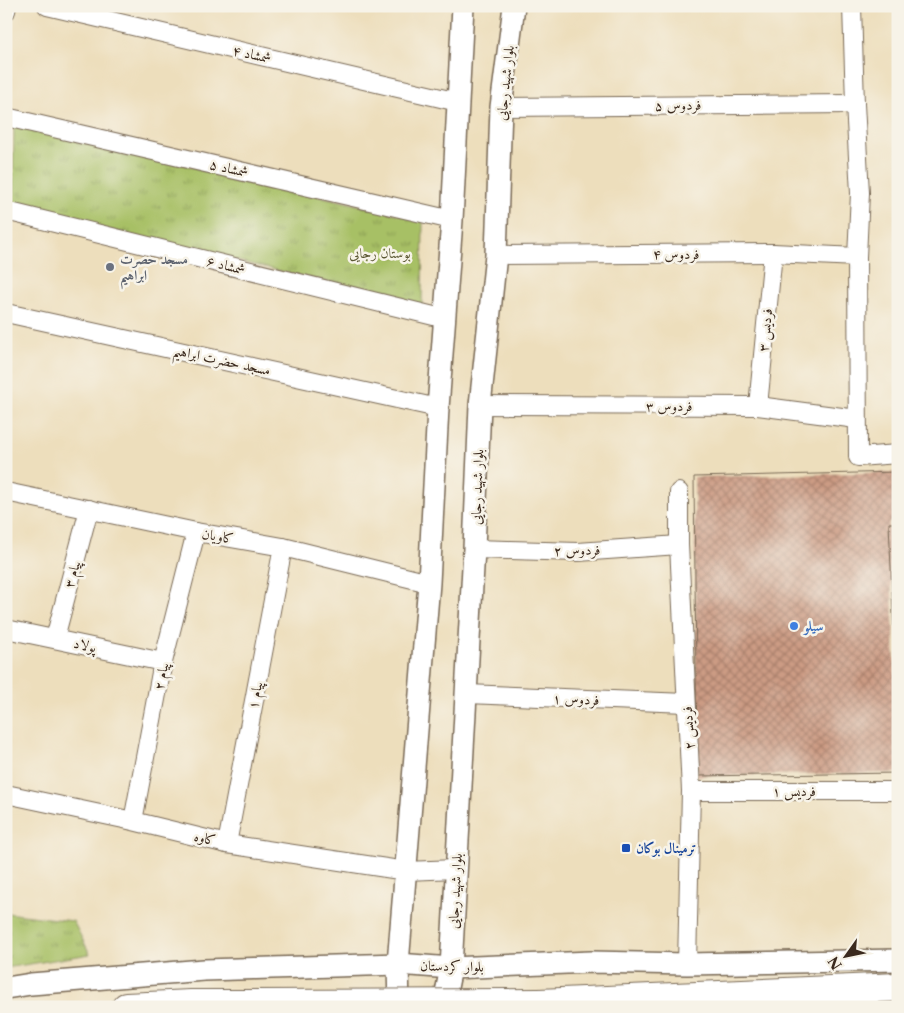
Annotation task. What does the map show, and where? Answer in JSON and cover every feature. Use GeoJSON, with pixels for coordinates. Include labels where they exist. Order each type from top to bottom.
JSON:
{"type":"FeatureCollection","features":[{"type":"Feature","properties":{"kind":"main road"},"geometry":{"type":"LineString","coordinates":[[126,1007],[191,1004],[539,1003],[898,987]]}},
{"type":"Feature","properties":{"kind":"street"},"geometry":{"type":"LineString","coordinates":[[6,11],[7,6]]}},
{"type":"Feature","properties":{"kind":"street","name":"شمشاد ۴"},"geometry":{"type":"LineString","coordinates":[[47,6],[458,102]]}},
{"type":"Feature","properties":{"kind":"street","name":"بلوار شهید رجایی"},"geometry":{"type":"LineString","coordinates":[[443,1007],[451,968],[480,406],[496,254],[501,107],[514,6]]}},
{"type":"Feature","properties":{"kind":"street"},"geometry":{"type":"LineString","coordinates":[[852,6],[854,104],[860,193],[857,257],[858,457],[898,454]]}},
{"type":"Feature","properties":{"kind":"street"},"geometry":{"type":"LineString","coordinates":[[399,1007],[398,964],[429,583],[438,408],[452,220],[458,102],[459,7]]}},
{"type":"Feature","properties":{"kind":"street","name":"فردوس ۵"},"geometry":{"type":"LineString","coordinates":[[501,107],[854,104]]}},
{"type":"Feature","properties":{"kind":"street","name":"شمشاد ۵"},"geometry":{"type":"LineString","coordinates":[[6,116],[452,220]]}},
{"type":"Feature","properties":{"kind":"street","name":"شمشاد ۶"},"geometry":{"type":"LineString","coordinates":[[6,211],[446,319]]}},
{"type":"Feature","properties":{"kind":"street","name":"فردوس ۴"},"geometry":{"type":"LineString","coordinates":[[496,254],[773,253],[857,257]]}},
{"type":"Feature","properties":{"kind":"street","name":"فردیس ۳"},"geometry":{"type":"LineString","coordinates":[[758,406],[773,253]]}},
{"type":"Feature","properties":{"kind":"street","name":"مسجد حضرت ابراهیم"},"geometry":{"type":"LineString","coordinates":[[6,313],[438,408]]}},
{"type":"Feature","properties":{"kind":"street","name":"فردوس ۳"},"geometry":{"type":"LineString","coordinates":[[480,406],[758,406],[857,419]]}},
{"type":"Feature","properties":{"kind":"street","name":"کاویان"},"geometry":{"type":"LineString","coordinates":[[6,492],[196,532],[283,547],[429,583]]}},
{"type":"Feature","properties":{"kind":"street","name":"فردیس ۲"},"geometry":{"type":"LineString","coordinates":[[679,492],[679,545],[691,791],[687,964]]}},
{"type":"Feature","properties":{"kind":"street","name":"پیام ۳"},"geometry":{"type":"LineString","coordinates":[[55,638],[90,509]]}},
{"type":"Feature","properties":{"kind":"street","name":"پیام ۲"},"geometry":{"type":"LineString","coordinates":[[133,821],[163,662],[196,532]]}},
{"type":"Feature","properties":{"kind":"street","name":"فردوس ۲"},"geometry":{"type":"LineString","coordinates":[[474,549],[578,552],[679,545]]}},
{"type":"Feature","properties":{"kind":"street","name":"پیام ۱"},"geometry":{"type":"LineString","coordinates":[[227,844],[283,547]]}},
{"type":"Feature","properties":{"kind":"street","name":"پولاد"},"geometry":{"type":"LineString","coordinates":[[6,629],[163,662]]}},
{"type":"Feature","properties":{"kind":"street","name":"فردوس ۱"},"geometry":{"type":"LineString","coordinates":[[466,694],[686,703]]}},
{"type":"Feature","properties":{"kind":"street","name":"فردیس ۱"},"geometry":{"type":"LineString","coordinates":[[691,791],[898,791]]}},
{"type":"Feature","properties":{"kind":"street","name":"کاوه"},"geometry":{"type":"LineString","coordinates":[[6,794],[133,821],[227,844],[406,871],[456,869]]}},
{"type":"Feature","properties":{"kind":"street","name":"بلوار کردستان"},"geometry":{"type":"LineString","coordinates":[[6,988],[31,984],[204,970],[398,964],[451,968],[591,962],[687,964],[898,960]]}},
{"type":"Feature","properties":{"kind":"green space","name":"بوستان رجایی"},"geometry":{"type":"Polygon","coordinates":[[[14,126],[423,220],[422,305],[13,207],[14,126]]]}},
{"type":"Feature","properties":{"kind":"green space"},"geometry":{"type":"Polygon","coordinates":[[[6,913],[73,921],[90,954],[6,968],[6,913]]]}},
{"type":"Feature","properties":{"kind":"building","name":"سیلو"},"geometry":{"type":"Polygon","coordinates":[[[898,472],[898,523],[889,523],[898,728],[898,773],[697,776],[694,477],[898,472]]]}},
{"type":"Feature","properties":{"kind":"place","name":"مسجد حصرت ابراهیم"},"geometry":{"type":"Point","coordinates":[110,267]}},
{"type":"Feature","properties":{"kind":"place","name":"سیلو"},"geometry":{"type":"Point","coordinates":[794,626]}},
{"type":"Feature","properties":{"kind":"place","name":"ترمینال بوکان"},"geometry":{"type":"Point","coordinates":[626,848]}}]}
